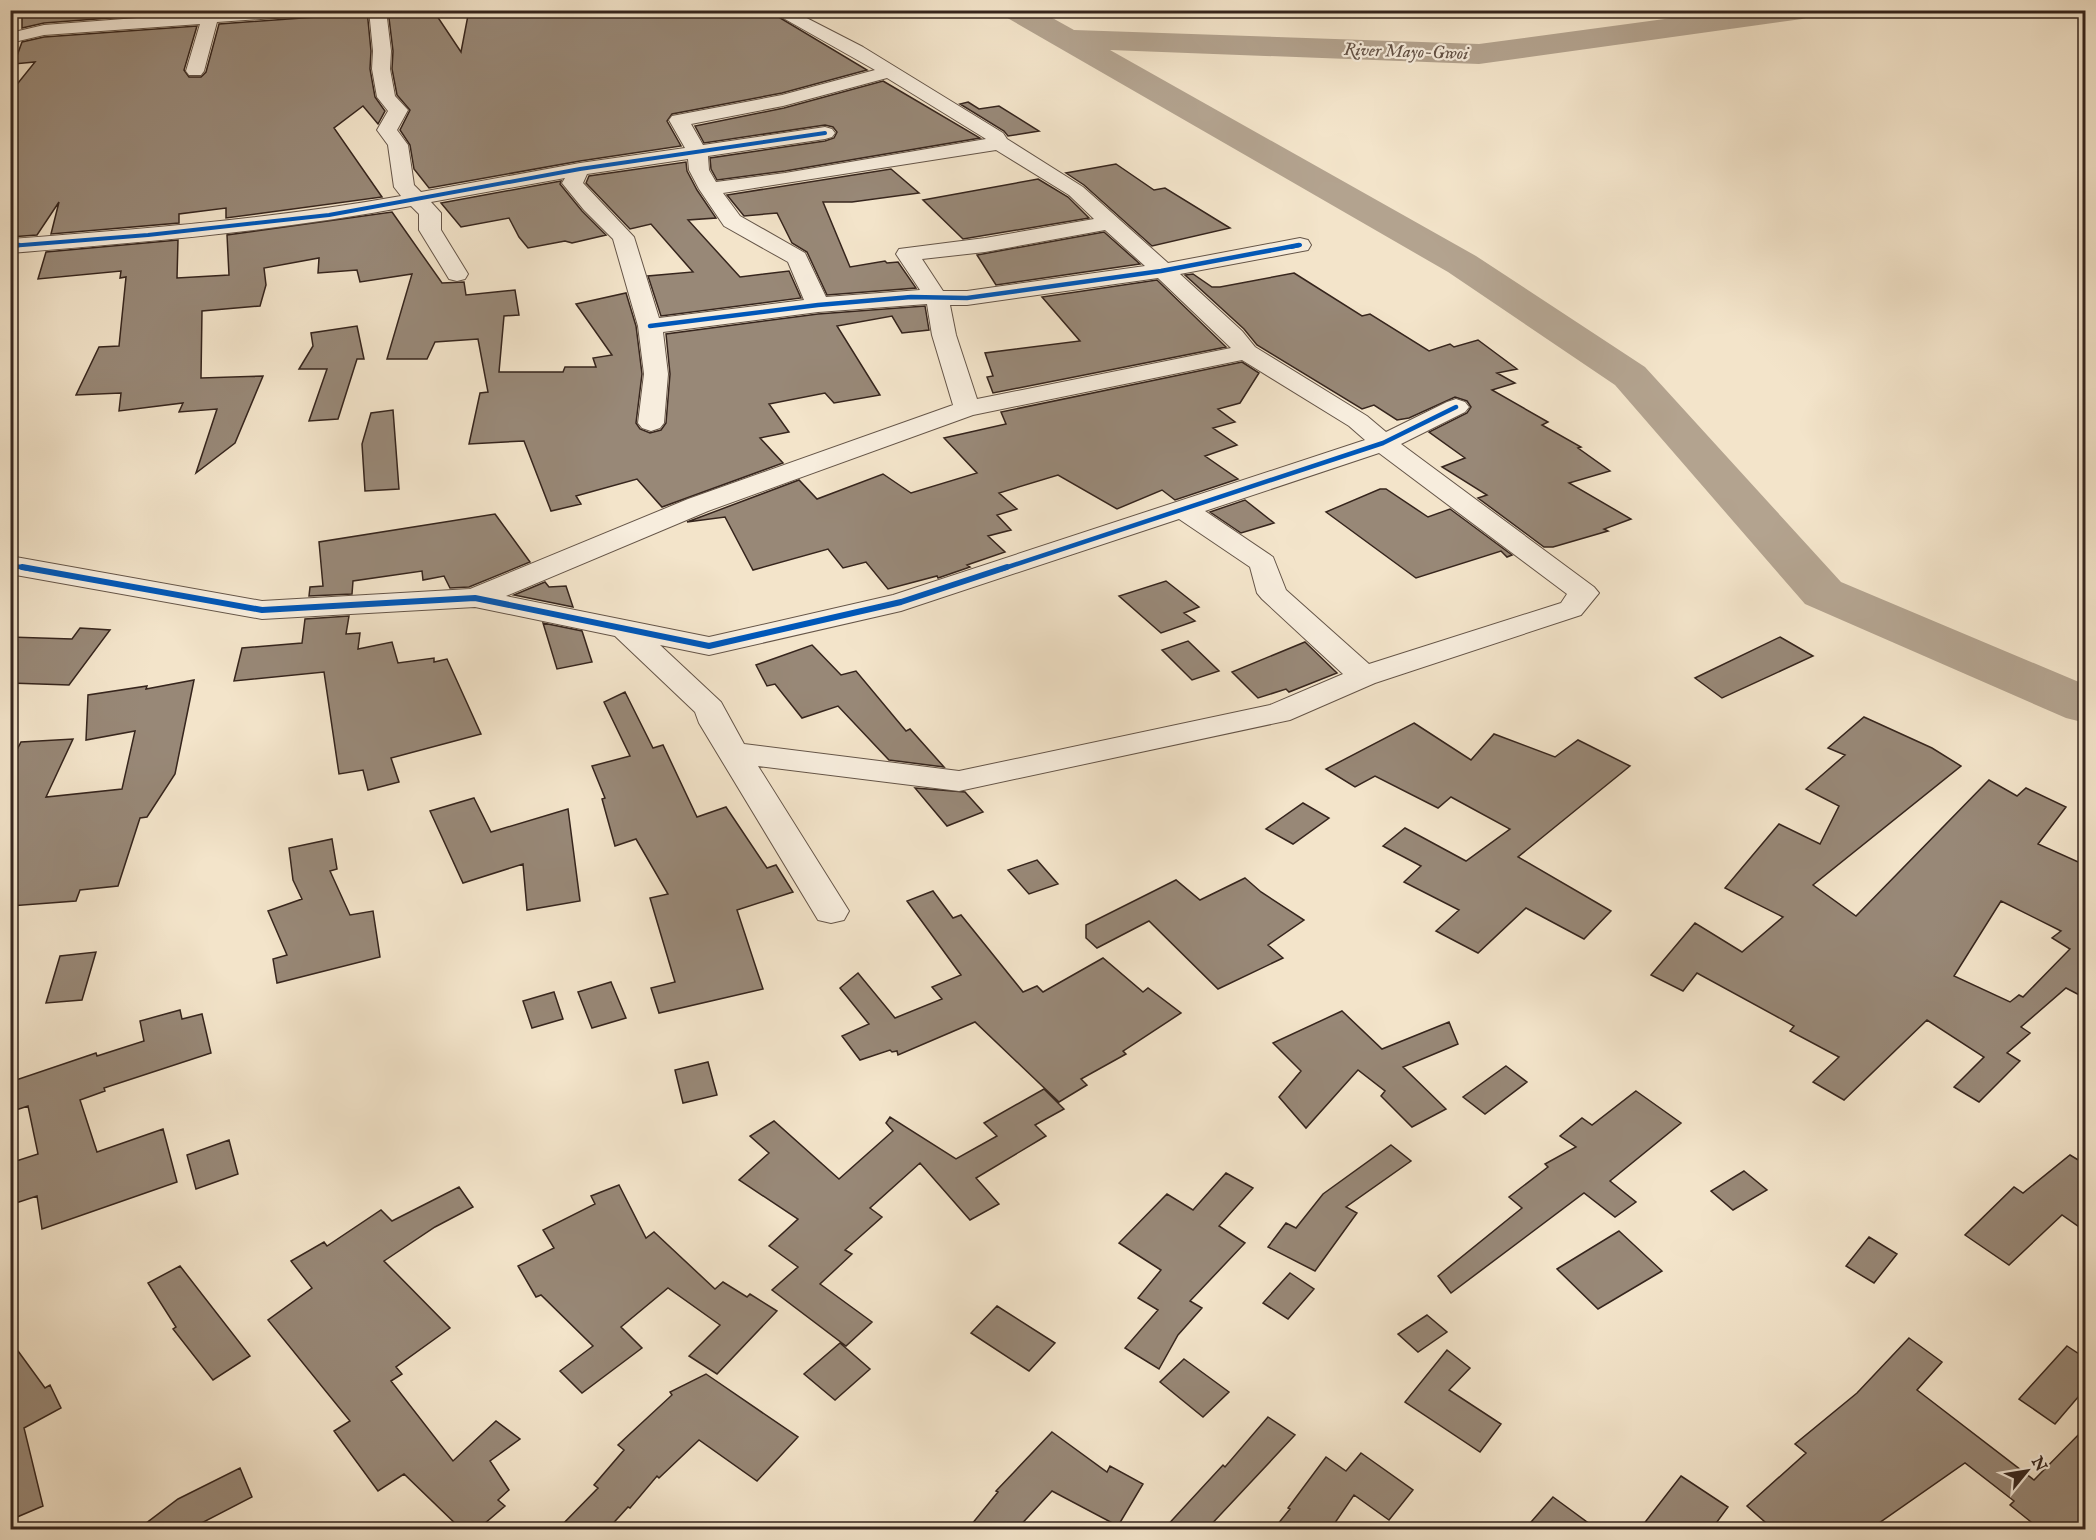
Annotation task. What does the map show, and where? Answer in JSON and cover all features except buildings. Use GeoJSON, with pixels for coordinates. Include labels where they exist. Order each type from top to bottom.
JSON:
{"type":"FeatureCollection","features":[{"type":"Feature","properties":{"kind":"street"},"geometry":{"type":"LineString","coordinates":[[10,38],[44,30],[211,14],[316,10]]}},
{"type":"Feature","properties":{"kind":"street"},"geometry":{"type":"LineString","coordinates":[[377,10],[382,51],[381,69],[386,97],[398,110],[387,130],[398,145],[404,187],[430,213],[430,230],[457,274]]}},
{"type":"Feature","properties":{"kind":"street"},"geometry":{"type":"LineString","coordinates":[[735,753],[959,781],[1279,713],[1364,676],[1571,609],[1584,593],[1383,443],[1358,421],[1246,352],[1234,336],[1076,191],[999,143],[996,137],[857,51],[777,10]]}},
{"type":"Feature","properties":{"kind":"street"},"geometry":{"type":"LineString","coordinates":[[195,71],[211,14]]}},
{"type":"Feature","properties":{"kind":"street"},"geometry":{"type":"LineString","coordinates":[[818,305],[797,258],[732,221],[709,189],[699,170],[697,152],[679,120],[783,100],[888,72]]}},
{"type":"Feature","properties":{"kind":"street"},"geometry":{"type":"LineString","coordinates":[[10,246],[148,235],[318,216],[580,169],[825,133]]}},
{"type":"Feature","properties":{"kind":"street"},"geometry":{"type":"LineString","coordinates":[[709,189],[785,179],[999,143]]}},
{"type":"Feature","properties":{"kind":"street"},"geometry":{"type":"LineString","coordinates":[[580,169],[573,183],[591,206],[623,237],[650,326],[656,374],[651,423]]}},
{"type":"Feature","properties":{"kind":"street"},"geometry":{"type":"LineString","coordinates":[[967,409],[944,335],[937,298],[907,254],[985,245],[1112,222]]}},
{"type":"Feature","properties":{"kind":"street"},"geometry":{"type":"LineString","coordinates":[[650,326],[818,305],[911,297],[968,298],[1161,271],[1300,245]]}},
{"type":"Feature","properties":{"kind":"street"},"geometry":{"type":"LineString","coordinates":[[475,598],[698,505],[967,409],[1246,352]]}},
{"type":"Feature","properties":{"kind":"street"},"geometry":{"type":"LineString","coordinates":[[10,565],[262,610],[475,598],[709,646],[901,602],[1383,443],[1456,407]]}},
{"type":"Feature","properties":{"kind":"street"},"geometry":{"type":"LineString","coordinates":[[1182,510],[1217,530],[1263,563],[1272,593],[1364,676]]}},
{"type":"Feature","properties":{"kind":"street"},"geometry":{"type":"LineString","coordinates":[[626,629],[710,709],[715,723],[831,910]]}},
{"type":"Feature","properties":{"kind":"waterway","name":"River Mayo-Gwoi"},"geometry":{"type":"LineString","coordinates":[[1015,10],[1068,39]]}},
{"type":"Feature","properties":{"kind":"waterway","name":"River Mayo-Gwoi"},"geometry":{"type":"LineString","coordinates":[[1068,39],[1479,54],[1802,10]]}},
{"type":"Feature","properties":{"kind":"waterway"},"geometry":{"type":"LineString","coordinates":[[1068,39],[1462,264],[1630,376],[1823,593],[2086,706]]}},
{"type":"Feature","properties":{"kind":"cycle path"},"geometry":{"type":"LineString","coordinates":[[10,246],[148,235],[329,215],[580,169],[825,133]]}},
{"type":"Feature","properties":{"kind":"cycle path"},"geometry":{"type":"LineString","coordinates":[[650,326],[818,305],[911,297],[967,298],[1161,271],[1300,245]]}},
{"type":"Feature","properties":{"kind":"cycle path"},"geometry":{"type":"LineString","coordinates":[[10,565],[262,610],[475,598],[709,646],[901,602],[1383,443],[1456,407]]}}]}
